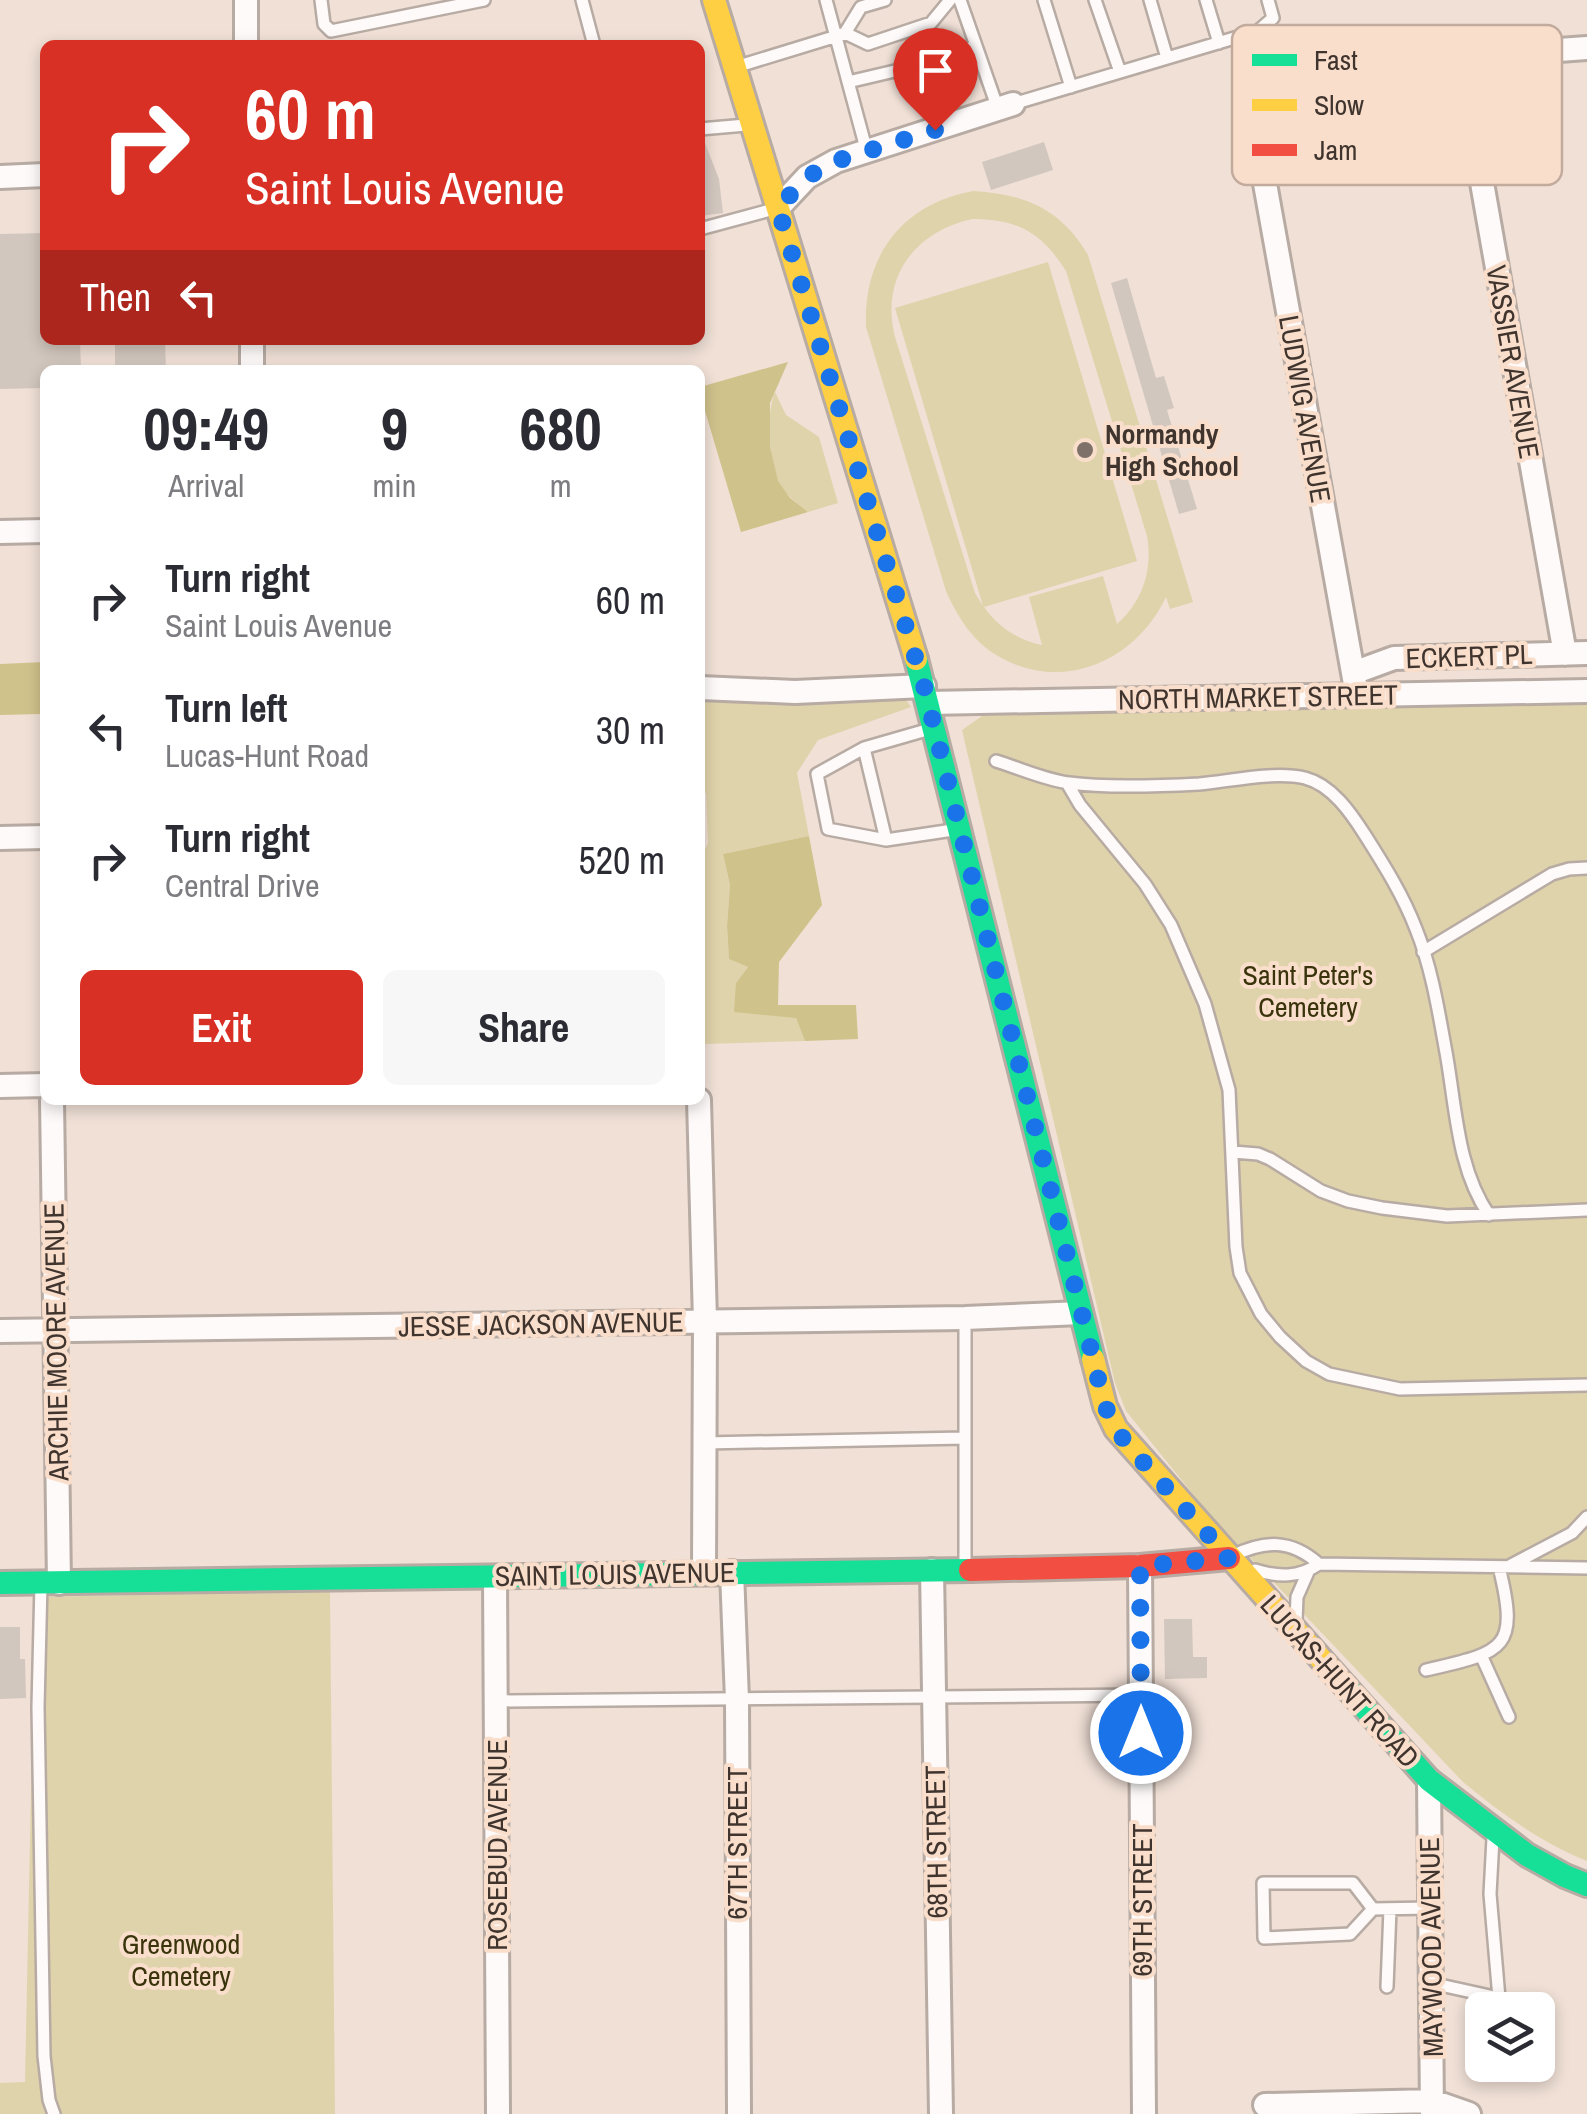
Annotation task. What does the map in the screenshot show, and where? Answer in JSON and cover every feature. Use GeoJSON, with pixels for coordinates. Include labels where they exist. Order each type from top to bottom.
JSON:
{"type":"FeatureCollection","features":[{"type":"Feature","properties":{"kind":"main road","name":"LUCAS-HUNT ROAD"},"geometry":{"type":"LineString","coordinates":[[714,0],[926,695],[1105,1406],[1116,1429],[1429,1780],[1527,1855],[1587,1885]]}},
{"type":"Feature","properties":{"kind":"main road","name":"SAINT LOUIS AVENUE"},"geometry":{"type":"LineString","coordinates":[[0,1584],[965,1570],[1140,1566],[1229,1558]]}},
{"type":"Feature","properties":{"kind":"street"},"geometry":{"type":"LineString","coordinates":[[246,0],[246,40]]}},
{"type":"Feature","properties":{"kind":"street"},"geometry":{"type":"LineString","coordinates":[[1562,50],[1587,48]]}},
{"type":"Feature","properties":{"kind":"street"},"geometry":{"type":"LineString","coordinates":[[778,208],[807,177],[836,161],[1005,107]]}},
{"type":"Feature","properties":{"kind":"street"},"geometry":{"type":"LineString","coordinates":[[0,177],[40,176]]}},
{"type":"Feature","properties":{"kind":"street","name":"LUDWIG AVENUE"},"geometry":{"type":"LineString","coordinates":[[1265,185],[1355,684]]}},
{"type":"Feature","properties":{"kind":"street","name":"VASSIER AVENUE"},"geometry":{"type":"LineString","coordinates":[[1484,185],[1576,653]]}},
{"type":"Feature","properties":{"kind":"street"},"geometry":{"type":"LineString","coordinates":[[0,532],[40,531]]}},
{"type":"Feature","properties":{"kind":"street","name":"ECKERT PL"},"geometry":{"type":"LineString","coordinates":[[1355,684],[1394,658],[1576,653]]}},
{"type":"Feature","properties":{"kind":"street","name":"NORTH MARKET STREET"},"geometry":{"type":"LineString","coordinates":[[705,688],[926,695],[1355,684],[1587,692]]}},
{"type":"Feature","properties":{"kind":"street"},"geometry":{"type":"LineString","coordinates":[[0,838],[40,837]]}},
{"type":"Feature","properties":{"kind":"street"},"geometry":{"type":"LineString","coordinates":[[0,1086],[40,1085]]}},
{"type":"Feature","properties":{"kind":"street","name":"ARCHIE MOORE AVENUE"},"geometry":{"type":"LineString","coordinates":[[50,1584],[56,1330],[52,1105]]}},
{"type":"Feature","properties":{"kind":"street"},"geometry":{"type":"LineString","coordinates":[[698,1105],[705,1321],[704,1573]]}},
{"type":"Feature","properties":{"kind":"street","name":"JESSE JACKSON AVENUE"},"geometry":{"type":"LineString","coordinates":[[0,1331],[964,1318],[1081,1313]]}},
{"type":"Feature","properties":{"kind":"street","name":"69TH STREET"},"geometry":{"type":"LineString","coordinates":[[1140,1566],[1144,2114]]}},
{"type":"Feature","properties":{"kind":"street","name":"68TH STREET"},"geometry":{"type":"LineString","coordinates":[[932,1570],[941,2114]]}},
{"type":"Feature","properties":{"kind":"street","name":"67TH STREET"},"geometry":{"type":"LineString","coordinates":[[732,1572],[737,1700],[738,2114]]}},
{"type":"Feature","properties":{"kind":"street","name":"ROSEBUD AVENUE"},"geometry":{"type":"LineString","coordinates":[[496,1577],[498,2114]]}},
{"type":"Feature","properties":{"kind":"street","name":"MAYWOOD AVENUE"},"geometry":{"type":"LineString","coordinates":[[1429,1780],[1432,2107]]}},
{"type":"Feature","properties":{"kind":"street"},"geometry":{"type":"LineString","coordinates":[[1266,2104],[1432,2107],[1469,2114]]}},
{"type":"Feature","properties":{"kind":"lane"},"geometry":{"type":"LineString","coordinates":[[320,0],[324,24],[331,31],[484,0]]}},
{"type":"Feature","properties":{"kind":"lane"},"geometry":{"type":"LineString","coordinates":[[582,0],[593,40]]}},
{"type":"Feature","properties":{"kind":"lane"},"geometry":{"type":"LineString","coordinates":[[826,0],[841,34],[848,82],[867,152]]}},
{"type":"Feature","properties":{"kind":"lane"},"geometry":{"type":"LineString","coordinates":[[735,67],[841,34],[861,8],[885,0]]}},
{"type":"Feature","properties":{"kind":"lane"},"geometry":{"type":"LineString","coordinates":[[841,34],[868,44],[931,23],[950,0]]}},
{"type":"Feature","properties":{"kind":"lane"},"geometry":{"type":"LineString","coordinates":[[960,0],[976,46],[1005,107],[1232,39]]}},
{"type":"Feature","properties":{"kind":"lane"},"geometry":{"type":"LineString","coordinates":[[1044,0],[1071,87]]}},
{"type":"Feature","properties":{"kind":"lane"},"geometry":{"type":"LineString","coordinates":[[1096,0],[1120,72]]}},
{"type":"Feature","properties":{"kind":"lane"},"geometry":{"type":"LineString","coordinates":[[1150,0],[1167,58]]}},
{"type":"Feature","properties":{"kind":"lane"},"geometry":{"type":"LineString","coordinates":[[1206,0],[1219,43]]}},
{"type":"Feature","properties":{"kind":"lane"},"geometry":{"type":"LineString","coordinates":[[1265,25],[1273,18],[1268,0]]}},
{"type":"Feature","properties":{"kind":"lane"},"geometry":{"type":"LineString","coordinates":[[848,82],[916,66],[976,46]]}},
{"type":"Feature","properties":{"kind":"lane"},"geometry":{"type":"LineString","coordinates":[[916,66],[935,130]]}},
{"type":"Feature","properties":{"kind":"lane"},"geometry":{"type":"LineString","coordinates":[[705,129],[753,124]]}},
{"type":"Feature","properties":{"kind":"lane"},"geometry":{"type":"LineString","coordinates":[[705,228],[778,208]]}},
{"type":"Feature","properties":{"kind":"lane"},"geometry":{"type":"LineString","coordinates":[[934,728],[864,748],[818,774],[828,829],[886,840],[960,829]]}},
{"type":"Feature","properties":{"kind":"lane"},"geometry":{"type":"LineString","coordinates":[[864,748],[886,840]]}},
{"type":"Feature","properties":{"kind":"lane"},"geometry":{"type":"LineString","coordinates":[[996,761],[1066,783],[1196,784],[1291,776],[1310,779],[1327,790],[1358,824],[1398,889],[1418,932],[1445,1048],[1465,1164],[1476,1196],[1489,1216]]}},
{"type":"Feature","properties":{"kind":"lane"},"geometry":{"type":"LineString","coordinates":[[1066,783],[1145,884],[1170,925],[1205,1004],[1225,1072],[1232,1114],[1240,1273],[1261,1314],[1280,1337],[1306,1361],[1329,1374],[1400,1389],[1587,1385]]}},
{"type":"Feature","properties":{"kind":"lane"},"geometry":{"type":"LineString","coordinates":[[1423,952],[1552,874],[1587,868]]}},
{"type":"Feature","properties":{"kind":"lane"},"geometry":{"type":"LineString","coordinates":[[1233,1152],[1270,1159],[1321,1191],[1348,1201],[1447,1216],[1587,1210]]}},
{"type":"Feature","properties":{"kind":"lane"},"geometry":{"type":"LineString","coordinates":[[964,1318],[965,1570]]}},
{"type":"Feature","properties":{"kind":"lane"},"geometry":{"type":"LineString","coordinates":[[704,1443],[964,1438]]}},
{"type":"Feature","properties":{"kind":"lane"},"geometry":{"type":"LineString","coordinates":[[1502,1567],[1572,1532],[1587,1520]]}},
{"type":"Feature","properties":{"kind":"lane"},"geometry":{"type":"LineString","coordinates":[[1229,1558],[1250,1547],[1273,1544],[1293,1546],[1319,1564]]}},
{"type":"Feature","properties":{"kind":"lane"},"geometry":{"type":"LineString","coordinates":[[1229,1558],[1278,1576],[1308,1572],[1319,1564],[1587,1568]]}},
{"type":"Feature","properties":{"kind":"lane"},"geometry":{"type":"LineString","coordinates":[[1426,1670],[1480,1655],[1497,1647],[1506,1635],[1508,1609],[1502,1567]]}},
{"type":"Feature","properties":{"kind":"lane"},"geometry":{"type":"LineString","coordinates":[[1298,1635],[1297,1597],[1308,1572]]}},
{"type":"Feature","properties":{"kind":"lane"},"geometry":{"type":"LineString","coordinates":[[50,1584],[38,1706],[44,2037],[46,2081],[54,2114]]}},
{"type":"Feature","properties":{"kind":"lane"},"geometry":{"type":"LineString","coordinates":[[1480,1655],[1509,1717]]}},
{"type":"Feature","properties":{"kind":"lane"},"geometry":{"type":"LineString","coordinates":[[496,1701],[1141,1695]]}},
{"type":"Feature","properties":{"kind":"lane"},"geometry":{"type":"LineString","coordinates":[[1431,1983],[1499,1998],[1490,1894],[1493,1829]]}},
{"type":"Feature","properties":{"kind":"lane"},"geometry":{"type":"LineString","coordinates":[[1373,1909],[1352,1883],[1263,1883],[1264,1938],[1350,1934],[1373,1909],[1430,1908]]}},
{"type":"Feature","properties":{"kind":"lane"},"geometry":{"type":"LineString","coordinates":[[1388,1987],[1390,1909]]}},
{"type":"Feature","properties":{"kind":"green space"},"geometry":{"type":"Polygon","coordinates":[[[973,191],[1025,200],[1066,226],[1088,255],[1193,602],[1170,609],[1166,597],[1136,639],[1095,665],[1047,672],[1022,667],[998,656],[967,628],[946,591],[866,327],[871,278],[892,237],[907,221],[948,198],[973,191]],[[972,219],[951,225],[918,246],[897,277],[892,316],[895,337],[975,593],[983,606],[895,308],[1048,262],[1137,561],[984,607],[1009,632],[1042,645],[1029,597],[1103,576],[1117,624],[1134,605],[1144,584],[1147,536],[1066,271],[1038,238],[1016,225],[972,219]]]}},
{"type":"Feature","properties":{"kind":"green space"},"geometry":{"type":"Polygon","coordinates":[[[775,392],[786,415],[819,437],[838,503],[808,512],[778,482],[769,437],[775,392]]]}},
{"type":"Feature","properties":{"kind":"green space"},"geometry":{"type":"Polygon","coordinates":[[[903,696],[911,707],[818,740],[797,773],[809,836],[723,854],[730,885],[729,959],[748,967],[736,983],[796,1018],[805,1041],[705,1044],[705,701],[903,696]]]}},
{"type":"Feature","properties":{"kind":"green space","name":"Saint Peter's Cemetery"},"geometry":{"type":"Polygon","coordinates":[[[1587,704],[1587,1861],[1522,1826],[1463,1782],[1209,1514],[1126,1411],[1115,1383],[962,730],[985,714],[1587,704]]]}},
{"type":"Feature","properties":{"kind":"green space","name":"Greenwood Cemetery"},"geometry":{"type":"Polygon","coordinates":[[[330,1591],[335,2114],[0,2114],[0,2083],[25,2082],[35,1597],[330,1591]]]}},
{"type":"Feature","properties":{"kind":"shaded area"},"geometry":{"type":"Polygon","coordinates":[[[788,362],[770,403],[770,447],[778,481],[790,498],[808,512],[741,532],[705,411],[705,386],[788,362]]]}},
{"type":"Feature","properties":{"kind":"shaded area"},"geometry":{"type":"Polygon","coordinates":[[[40,662],[40,714],[0,715],[0,664],[40,662]]]}},
{"type":"Feature","properties":{"kind":"shaded area"},"geometry":{"type":"Polygon","coordinates":[[[809,836],[822,905],[779,962],[778,1005],[856,1005],[858,1039],[805,1041],[796,1018],[734,1012],[736,983],[748,967],[729,959],[730,885],[723,854],[809,836]]]}},
{"type":"Feature","properties":{"kind":"building"},"geometry":{"type":"Polygon","coordinates":[[[1044,142],[1053,170],[991,190],[982,162],[1044,142]]]}},
{"type":"Feature","properties":{"kind":"building"},"geometry":{"type":"Polygon","coordinates":[[[705,143],[719,179],[723,213],[705,215],[705,143]]]}},
{"type":"Feature","properties":{"kind":"building"},"geometry":{"type":"Polygon","coordinates":[[[40,233],[40,345],[80,345],[81,365],[40,365],[40,388],[0,389],[0,234],[40,233]]]}},
{"type":"Feature","properties":{"kind":"building"},"geometry":{"type":"Polygon","coordinates":[[[1127,278],[1156,378],[1164,376],[1174,408],[1167,410],[1197,509],[1179,514],[1111,283],[1127,278]]]}},
{"type":"Feature","properties":{"kind":"building"},"geometry":{"type":"Polygon","coordinates":[[[115,345],[165,345],[166,365],[115,365],[115,345]]]}},
{"type":"Feature","properties":{"kind":"building"},"geometry":{"type":"Polygon","coordinates":[[[1164,1619],[1192,1619],[1193,1657],[1207,1657],[1207,1678],[1165,1679],[1164,1619]]]}},
{"type":"Feature","properties":{"kind":"building"},"geometry":{"type":"Polygon","coordinates":[[[0,1627],[20,1627],[26,1698],[0,1699],[0,1627]]]}},
{"type":"Feature","properties":{"kind":"traffic: fast"},"geometry":{"type":"LineString","coordinates":[[916,659],[1093,1359]]}},
{"type":"Feature","properties":{"kind":"traffic: fast"},"geometry":{"type":"LineString","coordinates":[[0,1583],[970,1570]]}},
{"type":"Feature","properties":{"kind":"traffic: fast"},"geometry":{"type":"LineString","coordinates":[[1346,1687],[1429,1780],[1527,1855],[1587,1885]]}},
{"type":"Feature","properties":{"kind":"traffic: slow"},"geometry":{"type":"LineString","coordinates":[[714,0],[916,659]]}},
{"type":"Feature","properties":{"kind":"traffic: slow"},"geometry":{"type":"LineString","coordinates":[[1093,1359],[1105,1406],[1116,1429],[1346,1687]]}},
{"type":"Feature","properties":{"kind":"traffic: jam"},"geometry":{"type":"LineString","coordinates":[[970,1570],[1140,1566],[1229,1558]]}},
{"type":"Feature","properties":{"kind":"place","name":"Normandy High School"},"geometry":{"type":"Point","coordinates":[1085,450]}},
{"type":"Feature","properties":{"kind":"route"},"geometry":{"type":"LineString","coordinates":[[935,130],[836,161],[807,177],[778,208],[924,686],[1105,1406],[1127,1444],[1229,1558],[1140,1566],[1141,1733]]}}]}
